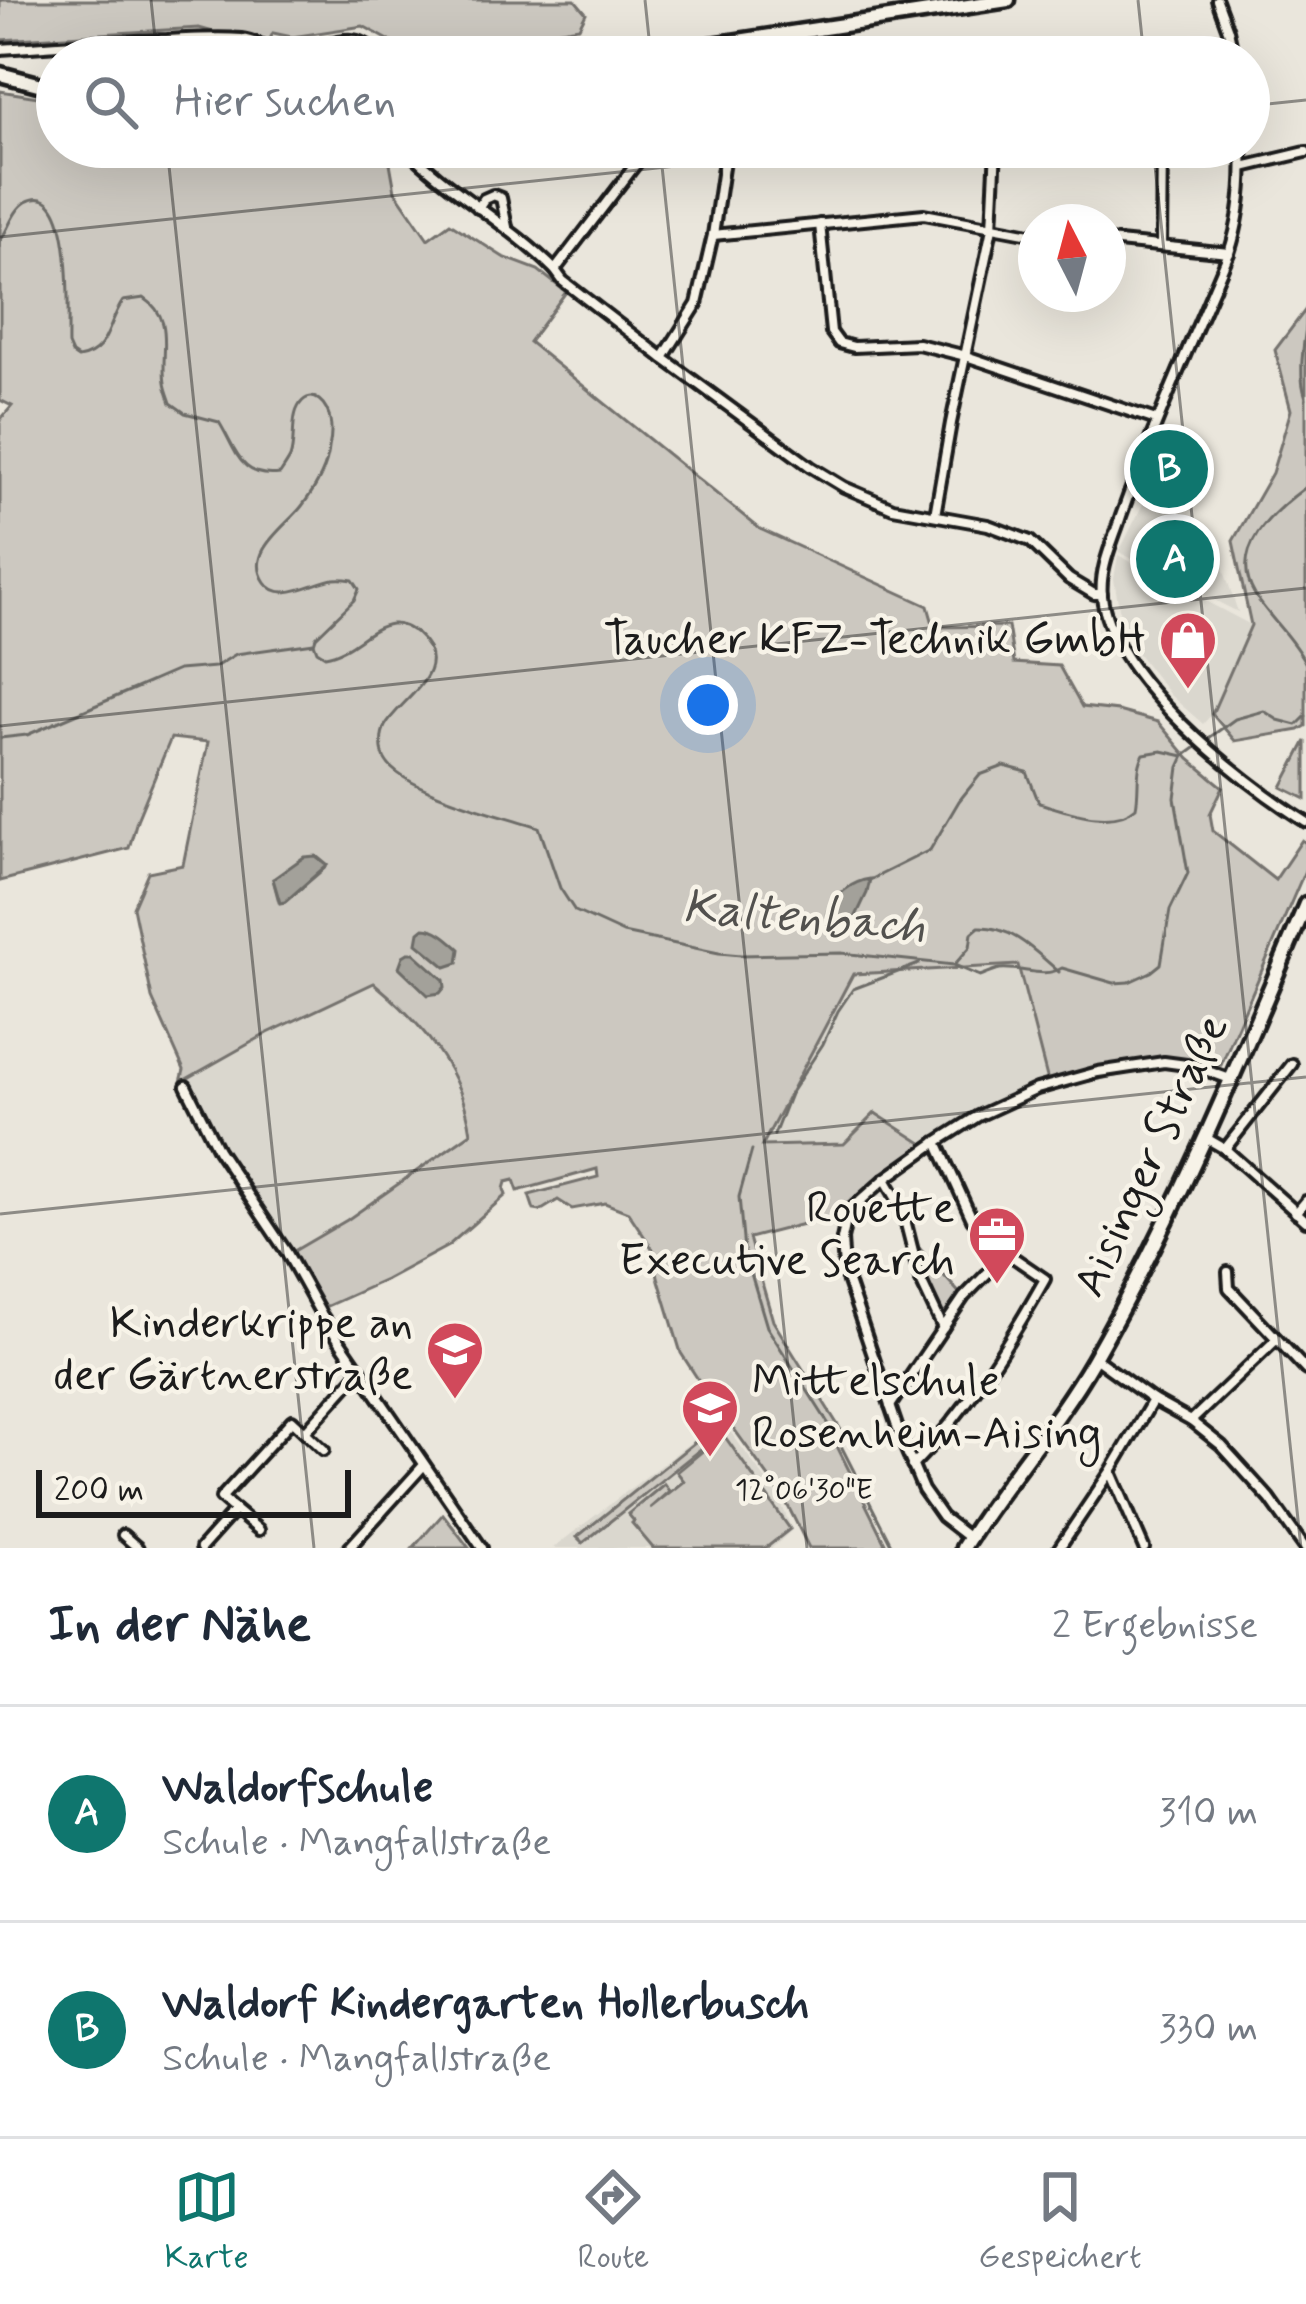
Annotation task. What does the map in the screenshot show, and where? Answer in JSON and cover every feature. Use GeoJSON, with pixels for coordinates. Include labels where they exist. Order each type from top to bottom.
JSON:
{"type":"FeatureCollection","features":[{"type":"Feature","properties":{"kind":"main road"},"geometry":{"type":"LineString","coordinates":[[771,36],[1008,0]]}},
{"type":"Feature","properties":{"kind":"main road"},"geometry":{"type":"LineString","coordinates":[[0,74],[36,83]]}},
{"type":"Feature","properties":{"kind":"main road","name":"Aisinger Straße"},"geometry":{"type":"LineString","coordinates":[[966,1543],[1094,1358],[1204,1138],[1306,904]]}},
{"type":"Feature","properties":{"kind":"street"},"geometry":{"type":"LineString","coordinates":[[1217,0],[1229,36]]}},
{"type":"Feature","properties":{"kind":"street"},"geometry":{"type":"LineString","coordinates":[[0,49],[36,46]]}},
{"type":"Feature","properties":{"kind":"street"},"geometry":{"type":"LineString","coordinates":[[1270,161],[1306,152]]}},
{"type":"Feature","properties":{"kind":"street"},"geometry":{"type":"LineString","coordinates":[[426,168],[526,241],[563,281],[811,467],[893,508],[988,525],[1030,542],[1070,579],[1102,594]]}},
{"type":"Feature","properties":{"kind":"street"},"geometry":{"type":"LineString","coordinates":[[556,270],[633,168]]}},
{"type":"Feature","properties":{"kind":"street"},"geometry":{"type":"LineString","coordinates":[[663,358],[698,304],[723,168]]}},
{"type":"Feature","properties":{"kind":"street"},"geometry":{"type":"LineString","coordinates":[[935,515],[992,228],[995,168]]}},
{"type":"Feature","properties":{"kind":"street"},"geometry":{"type":"LineString","coordinates":[[1161,246],[1162,168]]}},
{"type":"Feature","properties":{"kind":"street"},"geometry":{"type":"LineString","coordinates":[[1243,168],[1241,209],[1229,253],[1156,419],[1108,554],[1102,594],[1114,639],[1135,671],[1214,754],[1306,822]]}},
{"type":"Feature","properties":{"kind":"street"},"geometry":{"type":"LineString","coordinates":[[478,208],[493,194],[501,198],[508,228]]}},
{"type":"Feature","properties":{"kind":"street"},"geometry":{"type":"LineString","coordinates":[[712,235],[924,214],[1018,232]]}},
{"type":"Feature","properties":{"kind":"street"},"geometry":{"type":"LineString","coordinates":[[820,224],[831,332],[839,344],[918,344],[1156,419]]}},
{"type":"Feature","properties":{"kind":"street"},"geometry":{"type":"LineString","coordinates":[[1126,243],[1229,253]]}},
{"type":"Feature","properties":{"kind":"street"},"geometry":{"type":"LineString","coordinates":[[966,1543],[922,1490],[890,1406],[844,1270],[842,1239],[848,1212],[937,1142],[1036,1089],[1098,1072],[1164,1062],[1194,1066],[1230,1079]]}},
{"type":"Feature","properties":{"kind":"street"},"geometry":{"type":"LineString","coordinates":[[1226,1149],[1292,1064]]}},
{"type":"Feature","properties":{"kind":"street"},"geometry":{"type":"LineString","coordinates":[[186,1086],[218,1150],[287,1253],[321,1314],[482,1548]]}},
{"type":"Feature","properties":{"kind":"street"},"geometry":{"type":"LineString","coordinates":[[1204,1138],[1226,1149],[1306,1221]]}},
{"type":"Feature","properties":{"kind":"street"},"geometry":{"type":"LineString","coordinates":[[912,1466],[938,1439],[1002,1351],[1046,1279],[1007,1253],[972,1219],[937,1142]]}},
{"type":"Feature","properties":{"kind":"street"},"geometry":{"type":"LineString","coordinates":[[885,1179],[902,1208],[920,1279],[943,1328]]}},
{"type":"Feature","properties":{"kind":"street"},"geometry":{"type":"LineString","coordinates":[[1296,1213],[1306,1201]]}},
{"type":"Feature","properties":{"kind":"street"},"geometry":{"type":"LineString","coordinates":[[890,1406],[964,1298],[1007,1253]]}},
{"type":"Feature","properties":{"kind":"street"},"geometry":{"type":"LineString","coordinates":[[1228,1272],[1229,1288],[1306,1370]]}},
{"type":"Feature","properties":{"kind":"street"},"geometry":{"type":"LineString","coordinates":[[1191,1421],[1277,1339]]}},
{"type":"Feature","properties":{"kind":"street"},"geometry":{"type":"LineString","coordinates":[[1094,1358],[1221,1445],[1270,1499],[1302,1545]]}},
{"type":"Feature","properties":{"kind":"street"},"geometry":{"type":"LineString","coordinates":[[305,1432],[361,1370]]}},
{"type":"Feature","properties":{"kind":"street"},"geometry":{"type":"LineString","coordinates":[[1059,1548],[1153,1400]]}},
{"type":"Feature","properties":{"kind":"street"},"geometry":{"type":"LineString","coordinates":[[259,1530],[220,1498],[292,1420],[324,1450]]}},
{"type":"Feature","properties":{"kind":"street"},"geometry":{"type":"LineString","coordinates":[[349,1548],[424,1465]]}},
{"type":"Feature","properties":{"kind":"street"},"geometry":{"type":"LineString","coordinates":[[1111,1472],[1144,1548]]}},
{"type":"Feature","properties":{"kind":"street"},"geometry":{"type":"LineString","coordinates":[[201,1548],[235,1510]]}},
{"type":"Feature","properties":{"kind":"street"},"geometry":{"type":"LineString","coordinates":[[123,1535],[138,1548]]}},
{"type":"Feature","properties":{"kind":"shaded area"},"geometry":{"type":"Polygon","coordinates":[[[0,0],[575,0],[586,13],[579,27],[524,36],[381,36],[363,26],[298,36],[224,36],[199,28],[0,40],[0,0]]]}},
{"type":"Feature","properties":{"kind":"shaded area"},"geometry":{"type":"Polygon","coordinates":[[[0,91],[36,97],[36,168],[391,168],[395,191],[428,239],[450,223],[503,257],[538,270],[566,292],[529,342],[760,529],[928,606],[934,627],[1008,626],[1014,663],[1059,666],[1082,707],[1158,722],[1189,759],[1223,787],[1210,814],[1213,831],[1275,880],[1302,840],[1306,843],[1306,868],[1221,1065],[1149,1069],[1050,1089],[1018,965],[853,974],[762,1146],[844,1144],[875,1113],[928,1147],[838,1215],[749,1238],[773,1321],[841,1430],[832,1436],[885,1543],[878,1548],[809,1548],[785,1500],[681,1353],[654,1251],[628,1212],[605,1203],[572,1209],[558,1200],[534,1210],[529,1195],[598,1177],[597,1169],[518,1191],[514,1180],[506,1182],[506,1195],[448,1246],[385,1280],[323,1305],[296,1263],[294,1251],[347,1220],[471,1133],[459,1088],[423,1031],[374,983],[268,1033],[181,1082],[184,1070],[152,998],[133,907],[148,872],[183,865],[208,742],[171,738],[129,848],[0,881],[0,420],[12,406],[0,400],[0,91]],[[327,866],[273,879],[279,902],[285,902],[327,866]]]}},
{"type":"Feature","properties":{"kind":"shaded area"},"geometry":{"type":"Polygon","coordinates":[[[1306,309],[1306,726],[1235,741],[1212,714],[1251,625],[1233,541],[1272,473],[1291,410],[1275,350],[1306,309]]]}},
{"type":"Feature","properties":{"kind":"shaded area"},"geometry":{"type":"Polygon","coordinates":[[[1148,494],[1203,525],[1238,612],[1119,552],[1148,494]]]}},
{"type":"Feature","properties":{"kind":"shaded area"},"geometry":{"type":"Polygon","coordinates":[[[1118,555],[1251,625],[1212,714],[1203,724],[1170,695],[1132,646],[1114,579],[1118,555]]]}},
{"type":"Feature","properties":{"kind":"shaded area"},"geometry":{"type":"Polygon","coordinates":[[[1306,741],[1306,799],[1282,787],[1306,741]]]}},
{"type":"Feature","properties":{"kind":"shaded area"},"geometry":{"type":"Polygon","coordinates":[[[316,856],[327,865],[280,903],[273,879],[304,857],[316,856]]]}},
{"type":"Feature","properties":{"kind":"shaded area"},"geometry":{"type":"Polygon","coordinates":[[[870,879],[848,933],[832,935],[828,915],[834,900],[870,879]]]}},
{"type":"Feature","properties":{"kind":"shaded area"},"geometry":{"type":"Polygon","coordinates":[[[424,928],[439,932],[460,949],[458,963],[446,967],[417,943],[424,928]]]}},
{"type":"Feature","properties":{"kind":"shaded area"},"geometry":{"type":"Polygon","coordinates":[[[408,953],[414,953],[444,980],[440,993],[428,995],[399,967],[408,953]]]}},
{"type":"Feature","properties":{"kind":"shaded area"},"geometry":{"type":"Polygon","coordinates":[[[1018,965],[1050,1089],[978,1119],[928,1147],[762,1147],[853,974],[1018,965]]]}},
{"type":"Feature","properties":{"kind":"shaded area"},"geometry":{"type":"Polygon","coordinates":[[[374,983],[405,1009],[444,1056],[468,1111],[471,1133],[347,1220],[285,1256],[218,1156],[181,1082],[268,1033],[374,983]]]}},
{"type":"Feature","properties":{"kind":"shaded area"},"geometry":{"type":"Polygon","coordinates":[[[921,1250],[962,1296],[942,1317],[925,1272],[921,1250]]]}},
{"type":"Feature","properties":{"kind":"shaded area","name":"Mittelschule Rosenheim-Aising"},"geometry":{"type":"Polygon","coordinates":[[[721,1419],[779,1498],[792,1530],[772,1548],[553,1548],[721,1419]]]}},
{"type":"Feature","properties":{"kind":"shaded area"},"geometry":{"type":"Polygon","coordinates":[[[721,1421],[727,1428],[583,1543],[577,1537],[721,1421]]]}},
{"type":"Feature","properties":{"kind":"shaded area","name":"Mittelschule Rosenheim-Aising"},"geometry":{"type":"Polygon","coordinates":[[[723,1434],[790,1529],[766,1548],[653,1548],[628,1514],[664,1484],[669,1491],[650,1508],[684,1481],[677,1472],[723,1434]]]}},
{"type":"Feature","properties":{"kind":"shaded area"},"geometry":{"type":"Polygon","coordinates":[[[443,1514],[469,1548],[413,1548],[443,1514]]]}},
{"type":"Feature","properties":{"kind":"waterway","name":"Kaltenbach"},"geometry":{"type":"LineString","coordinates":[[0,241],[26,202],[42,199],[54,209],[66,255],[72,354],[78,358],[96,350],[123,301],[144,298],[154,306],[163,326],[165,383],[171,403],[185,413],[219,422],[240,460],[256,472],[280,474],[290,458],[300,404],[310,397],[323,404],[331,427],[326,464],[307,499],[264,550],[260,571],[265,582],[271,589],[288,592],[334,579],[353,580],[359,589],[354,600],[316,637],[317,651],[325,656],[391,624],[417,634],[428,647],[429,672],[384,729],[382,751],[390,767],[426,789],[539,827],[560,888],[575,911],[623,933],[719,953],[841,953],[954,965],[980,976],[1000,969],[1047,973],[1062,968],[1114,983],[1129,982],[1161,964],[1170,910],[1188,873],[1175,798],[1184,756],[1235,719],[1264,711],[1297,725],[1306,716]]}},
{"type":"Feature","properties":{"kind":"waterway","name":"Kaltenbach"},"geometry":{"type":"LineString","coordinates":[[1306,327],[1302,372],[1306,398]]}},
{"type":"Feature","properties":{"kind":"waterway","name":"Kaltenbach"},"geometry":{"type":"LineString","coordinates":[[1306,487],[1268,520],[1250,548],[1247,563],[1255,595],[1306,664]]}},
{"type":"Feature","properties":{"kind":"waterway"},"geometry":{"type":"LineString","coordinates":[[0,738],[27,735],[178,670],[215,667],[236,654],[314,643]]}},
{"type":"Feature","properties":{"kind":"waterway"},"geometry":{"type":"LineString","coordinates":[[868,881],[930,850],[980,775],[1004,766],[1027,772],[1039,803],[1089,816],[1115,817],[1136,807],[1144,754],[1162,751],[1184,756]]}},
{"type":"Feature","properties":{"kind":"waterway"},"geometry":{"type":"LineString","coordinates":[[955,964],[979,927],[1022,941],[1059,972]]}},
{"type":"Feature","properties":{"kind":"waterway"},"geometry":{"type":"LineString","coordinates":[[774,1135],[790,1094],[853,989],[919,964]]}},
{"type":"Feature","properties":{"kind":"waterway"},"geometry":{"type":"LineString","coordinates":[[752,1150],[739,1197],[744,1250],[767,1327],[835,1434],[893,1548]]}},
{"type":"Feature","properties":{"kind":"place","name":"Waldorf Kindergarten Hollerbusch"},"geometry":{"type":"Point","coordinates":[1169,469]}},
{"type":"Feature","properties":{"kind":"place","name":"Waldorfschule"},"geometry":{"type":"Point","coordinates":[1175,559]}},
{"type":"Feature","properties":{"kind":"place","name":"Taucher KFZ-Technik GmbH"},"geometry":{"type":"Point","coordinates":[1188,691]}},
{"type":"Feature","properties":{"kind":"place","name":"Rouette Executive Search"},"geometry":{"type":"Point","coordinates":[997,1286]}},
{"type":"Feature","properties":{"kind":"place","name":"Kinderkrippe an der Gärtnerstraße"},"geometry":{"type":"Point","coordinates":[455,1401]}},
{"type":"Feature","properties":{"kind":"place","name":"Mittelschule Rosenheim-Aising"},"geometry":{"type":"Point","coordinates":[710,1459]}}]}
